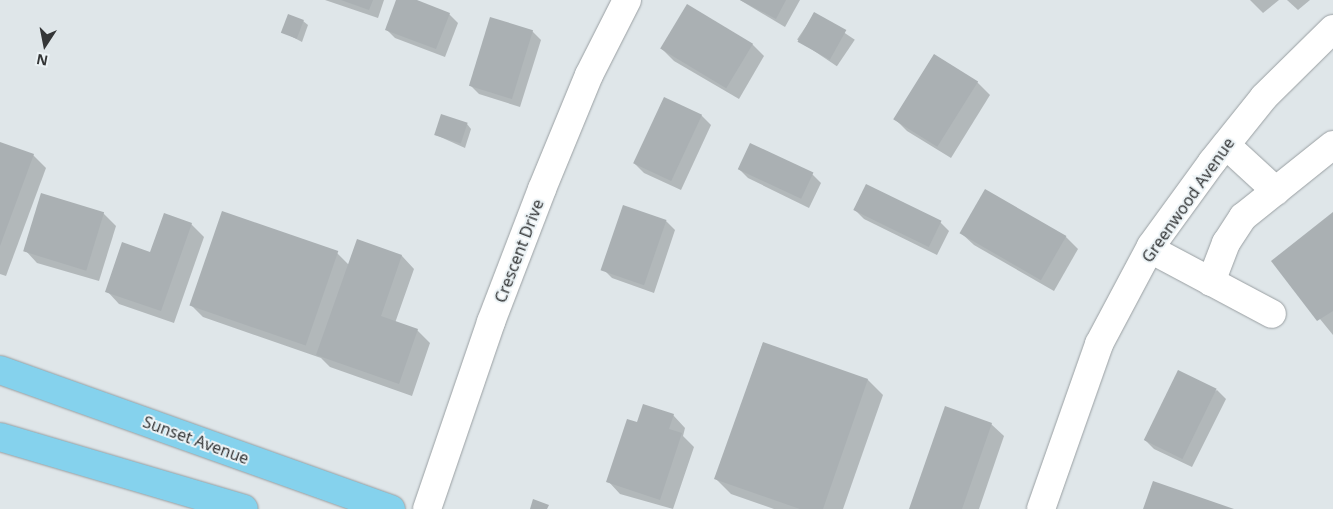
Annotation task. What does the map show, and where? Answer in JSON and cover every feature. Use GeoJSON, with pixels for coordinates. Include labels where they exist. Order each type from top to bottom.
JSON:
{"type":"FeatureCollection","features":[{"type":"Feature","properties":{"kind":"main road","name":"Sunset Avenue"},"geometry":{"type":"LineString","coordinates":[[0,370],[391,509]]}},
{"type":"Feature","properties":{"kind":"main road"},"geometry":{"type":"LineString","coordinates":[[0,437],[244,509]]}},
{"type":"Feature","properties":{"kind":"street","name":"Crescent Drive"},"geometry":{"type":"LineString","coordinates":[[427,509],[492,322],[542,189],[589,75],[627,0]]}},
{"type":"Feature","properties":{"kind":"street","name":"Greenwood Avenue"},"geometry":{"type":"LineString","coordinates":[[1041,509],[1099,344],[1150,249],[1226,145],[1264,97],[1333,29]]}},
{"type":"Feature","properties":{"kind":"street"},"geometry":{"type":"LineString","coordinates":[[1226,145],[1276,191]]}},
{"type":"Feature","properties":{"kind":"street"},"geometry":{"type":"LineString","coordinates":[[1211,282],[1226,243],[1242,217],[1333,145]]}},
{"type":"Feature","properties":{"kind":"street"},"geometry":{"type":"LineString","coordinates":[[1150,249],[1272,314]]}},
{"type":"Feature","properties":{"kind":"building"},"geometry":{"type":"Polygon","coordinates":[[[341,0],[373,0],[369,10],[341,0]]]}},
{"type":"Feature","properties":{"kind":"building"},"geometry":{"type":"Polygon","coordinates":[[[396,0],[417,0],[450,13],[436,49],[385,30],[396,0]]]}},
{"type":"Feature","properties":{"kind":"building"},"geometry":{"type":"Polygon","coordinates":[[[740,0],[786,0],[776,19],[740,0]]]}},
{"type":"Feature","properties":{"kind":"building"},"geometry":{"type":"Polygon","coordinates":[[[687,4],[753,44],[726,88],[660,49],[687,4]]]}},
{"type":"Feature","properties":{"kind":"building"},"geometry":{"type":"Polygon","coordinates":[[[814,12],[846,30],[830,60],[798,42],[814,12]]]}},
{"type":"Feature","properties":{"kind":"building"},"geometry":{"type":"Polygon","coordinates":[[[288,14],[304,20],[297,39],[281,33],[288,14]]]}},
{"type":"Feature","properties":{"kind":"building"},"geometry":{"type":"Polygon","coordinates":[[[490,17],[533,30],[512,99],[469,86],[490,17]]]}},
{"type":"Feature","properties":{"kind":"building"},"geometry":{"type":"Polygon","coordinates":[[[934,54],[978,82],[937,147],[893,119],[934,54]]]}},
{"type":"Feature","properties":{"kind":"building"},"geometry":{"type":"Polygon","coordinates":[[[664,97],[702,115],[671,181],[633,163],[664,97]]]}},
{"type":"Feature","properties":{"kind":"building"},"geometry":{"type":"Polygon","coordinates":[[[441,114],[468,123],[461,144],[434,135],[441,114]]]}},
{"type":"Feature","properties":{"kind":"building"},"geometry":{"type":"Polygon","coordinates":[[[0,142],[34,154],[0,246],[0,142]]]}},
{"type":"Feature","properties":{"kind":"building"},"geometry":{"type":"Polygon","coordinates":[[[750,143],[813,173],[801,199],[738,169],[750,143]]]}},
{"type":"Feature","properties":{"kind":"building"},"geometry":{"type":"Polygon","coordinates":[[[866,184],[941,221],[929,247],[853,210],[866,184]]]}},
{"type":"Feature","properties":{"kind":"building"},"geometry":{"type":"Polygon","coordinates":[[[985,189],[1066,236],[1041,280],[960,233],[985,189]]]}},
{"type":"Feature","properties":{"kind":"building"},"geometry":{"type":"Polygon","coordinates":[[[41,193],[104,212],[86,271],[23,251],[41,193]]]}},
{"type":"Feature","properties":{"kind":"building"},"geometry":{"type":"Polygon","coordinates":[[[623,205],[666,220],[644,285],[601,270],[623,205]]]}},
{"type":"Feature","properties":{"kind":"building"},"geometry":{"type":"Polygon","coordinates":[[[222,211],[338,251],[306,346],[189,306],[222,211]]]}},
{"type":"Feature","properties":{"kind":"building"},"geometry":{"type":"Polygon","coordinates":[[[1333,212],[1333,311],[1317,321],[1271,261],[1333,212]]]}},
{"type":"Feature","properties":{"kind":"building"},"geometry":{"type":"Polygon","coordinates":[[[164,213],[192,223],[161,311],[105,292],[122,242],[150,252],[164,213]]]}},
{"type":"Feature","properties":{"kind":"building"},"geometry":{"type":"Polygon","coordinates":[[[357,239],[402,255],[381,316],[418,329],[399,384],[316,355],[357,239]]]}},
{"type":"Feature","properties":{"kind":"building"},"geometry":{"type":"Polygon","coordinates":[[[763,342],[868,379],[823,509],[800,509],[714,479],[763,342]]]}},
{"type":"Feature","properties":{"kind":"building"},"geometry":{"type":"Polygon","coordinates":[[[1178,370],[1217,389],[1182,459],[1144,440],[1178,370]]]}},
{"type":"Feature","properties":{"kind":"building"},"geometry":{"type":"Polygon","coordinates":[[[643,404],[674,414],[669,429],[682,433],[660,500],[606,482],[627,419],[637,422],[643,404]]]}},
{"type":"Feature","properties":{"kind":"building"},"geometry":{"type":"Polygon","coordinates":[[[945,406],[992,423],[962,509],[909,509],[945,406]]]}},
{"type":"Feature","properties":{"kind":"building"},"geometry":{"type":"Polygon","coordinates":[[[1153,481],[1234,509],[1143,509],[1153,481]]]}},
{"type":"Feature","properties":{"kind":"building"},"geometry":{"type":"Polygon","coordinates":[[[533,499],[549,505],[547,509],[530,509],[533,499]]]}}]}
